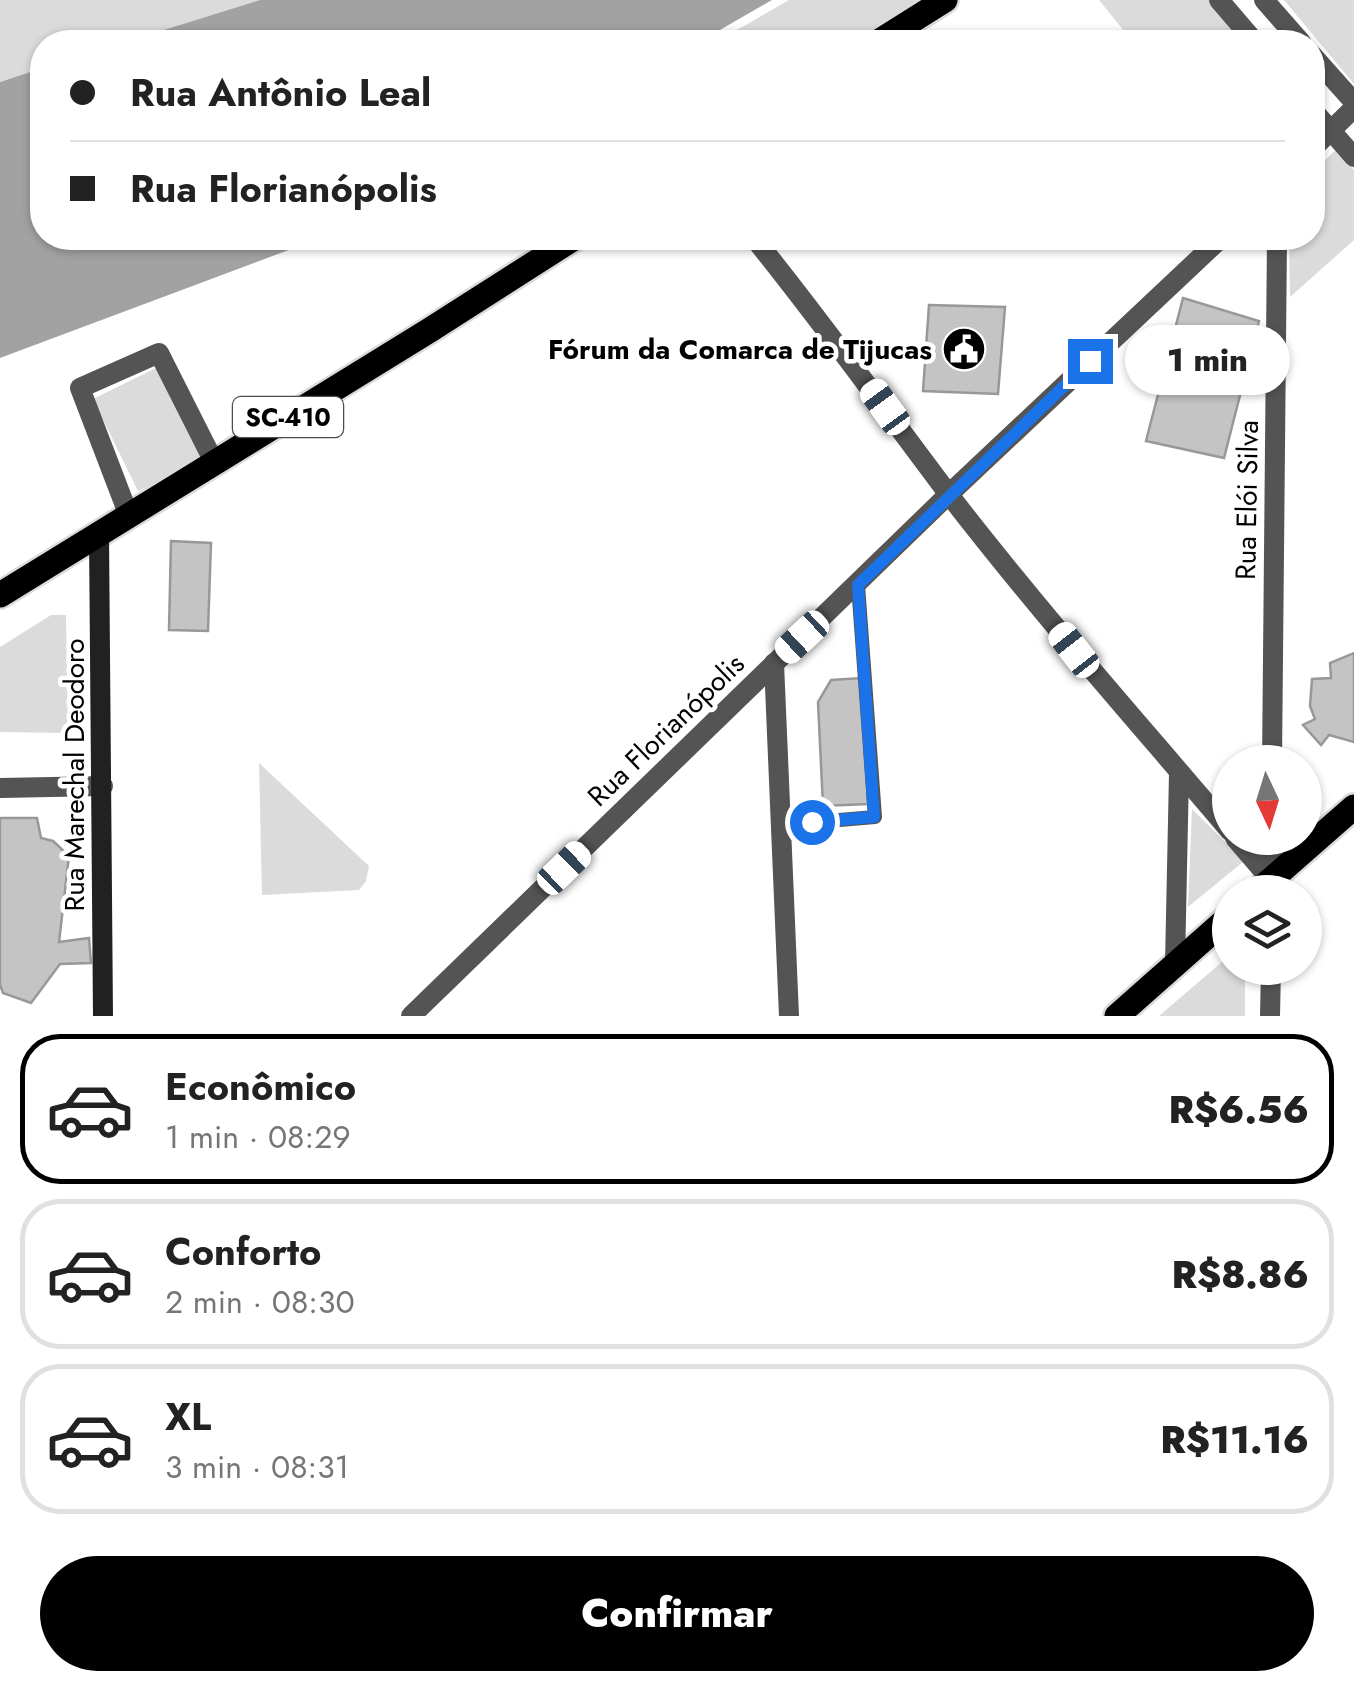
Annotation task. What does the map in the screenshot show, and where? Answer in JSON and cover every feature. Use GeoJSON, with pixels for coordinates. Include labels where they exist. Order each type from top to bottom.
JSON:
{"type":"FeatureCollection","features":[{"type":"Feature","properties":{"kind":"main road"},"geometry":{"type":"LineString","coordinates":[[897,30],[944,0]]}},
{"type":"Feature","properties":{"kind":"main road","name":"SC-410"},"geometry":{"type":"LineString","coordinates":[[0,595],[555,250]]}},
{"type":"Feature","properties":{"kind":"main road","name":"Rua Marechal Deodoro"},"geometry":{"type":"LineString","coordinates":[[99,534],[103,1016]]}},
{"type":"Feature","properties":{"kind":"main road"},"geometry":{"type":"LineString","coordinates":[[1280,875],[1354,808]]}},
{"type":"Feature","properties":{"kind":"main road"},"geometry":{"type":"LineString","coordinates":[[1116,1016],[1212,932]]}},
{"type":"Feature","properties":{"kind":"street"},"geometry":{"type":"LineString","coordinates":[[1219,0],[1245,30]]}},
{"type":"Feature","properties":{"kind":"street"},"geometry":{"type":"LineString","coordinates":[[1264,0],[1290,30]]}},
{"type":"Feature","properties":{"kind":"street"},"geometry":{"type":"LineString","coordinates":[[1325,70],[1354,105],[1325,137]]}},
{"type":"Feature","properties":{"kind":"street"},"geometry":{"type":"LineString","coordinates":[[1325,124],[1354,157]]}},
{"type":"Feature","properties":{"kind":"street"},"geometry":{"type":"LineString","coordinates":[[764,250],[1096,679],[1212,811]]}},
{"type":"Feature","properties":{"kind":"street","name":"Rua Florianópolis"},"geometry":{"type":"LineString","coordinates":[[412,1016],[949,494],[1208,250]]}},
{"type":"Feature","properties":{"kind":"street","name":"Rua Elói Silva"},"geometry":{"type":"LineString","coordinates":[[1272,745],[1277,250]]}},
{"type":"Feature","properties":{"kind":"street"},"geometry":{"type":"LineString","coordinates":[[129,516],[80,388],[159,353],[214,462]]}},
{"type":"Feature","properties":{"kind":"street"},"geometry":{"type":"LineString","coordinates":[[774,663],[788,1016]]}},
{"type":"Feature","properties":{"kind":"street"},"geometry":{"type":"LineString","coordinates":[[1175,964],[1179,773]]}},
{"type":"Feature","properties":{"kind":"street"},"geometry":{"type":"LineString","coordinates":[[0,788],[103,786]]}},
{"type":"Feature","properties":{"kind":"street"},"geometry":{"type":"LineString","coordinates":[[1270,1016],[1271,985]]}},
{"type":"Feature","properties":{"kind":"lane"},"geometry":{"type":"LineString","coordinates":[[780,825],[874,817],[858,585]]}},
{"type":"Feature","properties":{"kind":"shaded area"},"geometry":{"type":"Polygon","coordinates":[[[0,0],[260,0],[164,30],[30,30],[30,72],[0,82],[0,0]]]}},
{"type":"Feature","properties":{"kind":"shaded area"},"geometry":{"type":"Polygon","coordinates":[[[260,0],[772,0],[720,30],[164,30],[260,0]]]}},
{"type":"Feature","properties":{"kind":"shaded area"},"geometry":{"type":"Polygon","coordinates":[[[789,0],[935,0],[887,30],[737,30],[789,0]]]}},
{"type":"Feature","properties":{"kind":"shaded area"},"geometry":{"type":"Polygon","coordinates":[[[1099,0],[1210,0],[1235,30],[1123,30],[1099,0]]]}},
{"type":"Feature","properties":{"kind":"shaded area"},"geometry":{"type":"Polygon","coordinates":[[[1284,0],[1354,0],[1354,84],[1325,49],[1325,30],[1309,30],[1284,0]]]}},
{"type":"Feature","properties":{"kind":"shaded area"},"geometry":{"type":"Polygon","coordinates":[[[30,72],[30,250],[289,250],[0,358],[0,82],[30,72]]]}},
{"type":"Feature","properties":{"kind":"shaded area"},"geometry":{"type":"Polygon","coordinates":[[[1336,150],[1354,170],[1354,240],[1290,297],[1289,250],[1325,250],[1325,160],[1336,150]]]}},
{"type":"Feature","properties":{"kind":"shaded area"},"geometry":{"type":"Polygon","coordinates":[[[158,367],[203,460],[138,491],[93,399],[158,367]]]}},
{"type":"Feature","properties":{"kind":"shaded area"},"geometry":{"type":"Polygon","coordinates":[[[51,615],[66,615],[68,733],[0,732],[0,647],[51,615]]]}},
{"type":"Feature","properties":{"kind":"shaded area"},"geometry":{"type":"Polygon","coordinates":[[[259,763],[369,866],[359,890],[262,895],[259,763]]]}},
{"type":"Feature","properties":{"kind":"shaded area"},"geometry":{"type":"Polygon","coordinates":[[[1192,809],[1212,829],[1212,855],[1238,855],[1244,861],[1227,875],[1212,875],[1212,887],[1188,907],[1192,809]]]}},
{"type":"Feature","properties":{"kind":"shaded area"},"geometry":{"type":"Polygon","coordinates":[[[1212,970],[1212,985],[1245,985],[1245,1016],[1159,1016],[1212,970]]]}},
{"type":"Feature","properties":{"kind":"building"},"geometry":{"type":"Polygon","coordinates":[[[1183,298],[1259,321],[1224,458],[1146,441],[1183,298]]]}},
{"type":"Feature","properties":{"kind":"building","name":"Fórum da Comarca de Tijucas"},"geometry":{"type":"Polygon","coordinates":[[[929,305],[1005,307],[998,394],[923,391],[929,305]]]}},
{"type":"Feature","properties":{"kind":"building"},"geometry":{"type":"Polygon","coordinates":[[[171,541],[211,543],[208,631],[169,630],[171,541]]]}},
{"type":"Feature","properties":{"kind":"building"},"geometry":{"type":"Polygon","coordinates":[[[1354,653],[1354,742],[1329,735],[1321,745],[1303,725],[1315,719],[1310,706],[1312,679],[1331,678],[1330,663],[1354,653]]]}},
{"type":"Feature","properties":{"kind":"building"},"geometry":{"type":"Polygon","coordinates":[[[862,678],[868,804],[823,806],[818,702],[831,680],[862,678]]]}},
{"type":"Feature","properties":{"kind":"building"},"geometry":{"type":"Polygon","coordinates":[[[0,818],[37,818],[41,838],[53,841],[69,856],[59,942],[89,938],[91,963],[60,964],[31,1003],[3,993],[0,985],[0,818]]]}},
{"type":"Feature","properties":{"kind":"place","name":"Fórum da Comarca de Tijucas"},"geometry":{"type":"Point","coordinates":[964,349]}},
{"type":"Feature","properties":{"kind":"route"},"geometry":{"type":"LineString","coordinates":[[812,822],[874,817],[858,585],[1090,361]]}}]}
